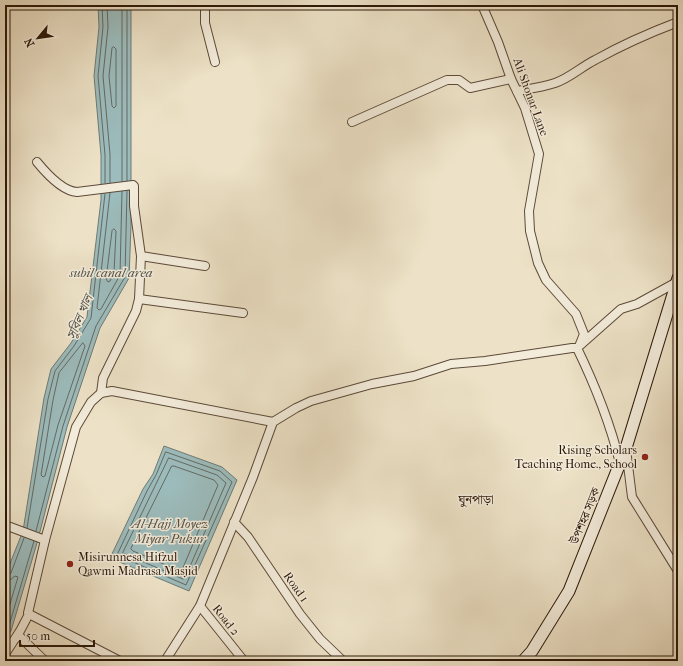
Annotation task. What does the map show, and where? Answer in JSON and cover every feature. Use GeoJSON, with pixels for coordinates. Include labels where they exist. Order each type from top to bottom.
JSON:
{"type":"FeatureCollection","features":[{"type":"Feature","properties":{"kind":"main road","name":"উপশহর সড়ক"},"geometry":{"type":"LineString","coordinates":[[523,661],[532,651],[569,591],[626,448],[677,280]]}},
{"type":"Feature","properties":{"kind":"street"},"geometry":{"type":"LineString","coordinates":[[205,5],[205,23],[215,62]]}},
{"type":"Feature","properties":{"kind":"street","name":"Ali Shonar Lane"},"geometry":{"type":"LineString","coordinates":[[482,5],[498,42],[511,79],[525,108],[539,154],[529,211],[530,231],[538,263],[546,280],[576,314],[584,334],[577,348]]}},
{"type":"Feature","properties":{"kind":"street"},"geometry":{"type":"LineString","coordinates":[[517,91],[555,83],[570,76],[609,52],[647,34],[678,22]]}},
{"type":"Feature","properties":{"kind":"street"},"geometry":{"type":"LineString","coordinates":[[352,122],[447,80],[459,80],[470,88],[511,79]]}},
{"type":"Feature","properties":{"kind":"street"},"geometry":{"type":"LineString","coordinates":[[37,162],[49,177],[70,191],[77,192],[133,184],[134,186],[134,206],[141,256],[139,299],[136,312],[103,378],[101,393]]}},
{"type":"Feature","properties":{"kind":"street"},"geometry":{"type":"LineString","coordinates":[[141,256],[205,266]]}},
{"type":"Feature","properties":{"kind":"street"},"geometry":{"type":"LineString","coordinates":[[200,606],[253,477],[273,422],[290,410],[312,401],[372,384],[414,376],[451,364],[485,361],[577,348],[621,310],[637,304],[677,280]]}},
{"type":"Feature","properties":{"kind":"street"},"geometry":{"type":"LineString","coordinates":[[139,299],[243,313]]}},
{"type":"Feature","properties":{"kind":"street"},"geometry":{"type":"LineString","coordinates":[[577,348],[593,382],[612,431],[620,463]]}},
{"type":"Feature","properties":{"kind":"street"},"geometry":{"type":"LineString","coordinates":[[5,654],[18,635],[29,614],[45,540],[76,427],[91,402],[101,393],[112,391],[273,422]]}},
{"type":"Feature","properties":{"kind":"street"},"geometry":{"type":"LineString","coordinates":[[626,448],[632,497],[678,571]]}},
{"type":"Feature","properties":{"kind":"street","name":"Road 1"},"geometry":{"type":"LineString","coordinates":[[234,522],[248,537],[300,614],[320,639],[343,661]]}},
{"type":"Feature","properties":{"kind":"street"},"geometry":{"type":"LineString","coordinates":[[5,525],[45,540]]}},
{"type":"Feature","properties":{"kind":"street","name":"Road 2"},"geometry":{"type":"LineString","coordinates":[[165,661],[200,606],[240,660]]}},
{"type":"Feature","properties":{"kind":"street"},"geometry":{"type":"LineString","coordinates":[[29,614],[120,661]]}},
{"type":"Feature","properties":{"kind":"street"},"geometry":{"type":"LineString","coordinates":[[18,635],[45,661]]}},
{"type":"Feature","properties":{"kind":"water","name":"subil canal area"},"geometry":{"type":"Polygon","coordinates":[[[98,5],[131,5],[131,226],[129,278],[100,328],[67,427],[37,543],[11,631],[5,639],[5,576],[23,531],[44,398],[51,369],[71,343],[87,317],[101,200],[101,155],[94,76],[99,27],[98,5]]]}},
{"type":"Feature","properties":{"kind":"water","name":"Al-Hajj Moyez Miyar Pukur"},"geometry":{"type":"Polygon","coordinates":[[[164,446],[222,467],[237,480],[189,591],[110,558],[143,489],[153,474],[164,446]]]}},
{"type":"Feature","properties":{"kind":"place","name":"Rising Scholars Teaching Home., School"},"geometry":{"type":"Point","coordinates":[645,457]}},
{"type":"Feature","properties":{"kind":"place","name":"Misirunnesa Hifzul Qawmi Madrasa Masjid"},"geometry":{"type":"Point","coordinates":[70,564]}},
{"type":"Feature","properties":{"kind":"district","name":"ঘুনপাড়া"},"geometry":{"type":"Point","coordinates":[476,499]}},
{"type":"Feature","properties":{"kind":"water label","name":"সুবিল খাল"},"geometry":{"type":"Point","coordinates":[79,317]}}]}
